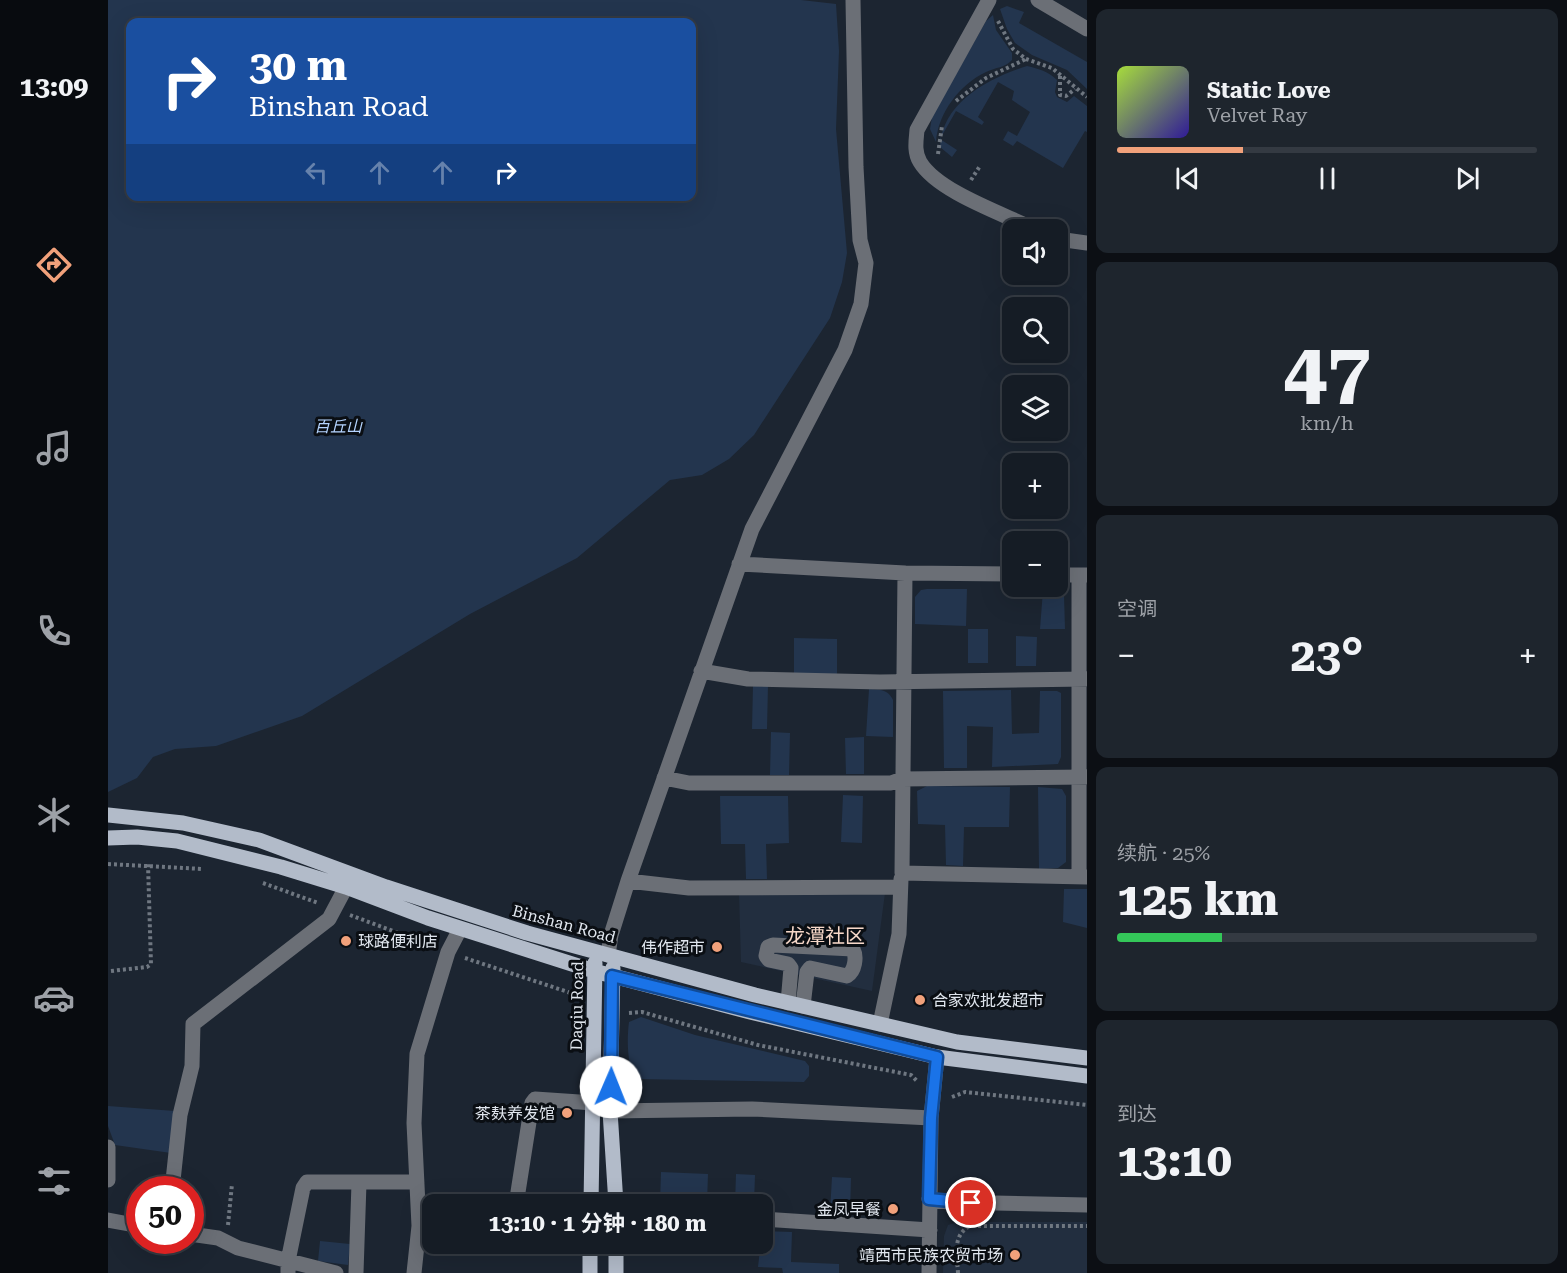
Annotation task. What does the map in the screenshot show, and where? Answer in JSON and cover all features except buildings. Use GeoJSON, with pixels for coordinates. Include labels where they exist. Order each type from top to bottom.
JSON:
{"type":"FeatureCollection","features":[{"type":"Feature","properties":{"kind":"main road","name":"Binshan Road"},"geometry":{"type":"LineString","coordinates":[[108,815],[183,823],[260,840],[463,913],[795,1005],[957,1042],[1087,1058]]}},
{"type":"Feature","properties":{"kind":"main road","name":"Binshan Road"},"geometry":{"type":"LineString","coordinates":[[108,838],[137,837],[206,847],[346,887],[460,929],[594,971],[937,1057],[1087,1076]]}},
{"type":"Feature","properties":{"kind":"main road","name":"Daqiu Road"},"geometry":{"type":"LineString","coordinates":[[591,1194],[594,971],[606,954]]}},
{"type":"Feature","properties":{"kind":"main road","name":"Daqiu Road"},"geometry":{"type":"LineString","coordinates":[[606,954],[612,976],[610,1111],[615,1194]]}},
{"type":"Feature","properties":{"kind":"main road"},"geometry":{"type":"LineString","coordinates":[[590,1254],[590,1273]]}},
{"type":"Feature","properties":{"kind":"main road"},"geometry":{"type":"LineString","coordinates":[[616,1254],[616,1273]]}},
{"type":"Feature","properties":{"kind":"street"},"geometry":{"type":"LineString","coordinates":[[606,954],[628,881],[752,529],[845,350],[861,304],[866,263],[860,240],[856,167],[854,0]]}},
{"type":"Feature","properties":{"kind":"street"},"geometry":{"type":"LineString","coordinates":[[1038,0],[1087,29]]}},
{"type":"Feature","properties":{"kind":"street"},"geometry":{"type":"LineString","coordinates":[[993,7],[918,130],[915,144],[919,161],[932,177],[1013,219]]}},
{"type":"Feature","properties":{"kind":"street"},"geometry":{"type":"LineString","coordinates":[[1068,240],[1087,243]]}},
{"type":"Feature","properties":{"kind":"street"},"geometry":{"type":"LineString","coordinates":[[739,564],[905,573],[1002,574]]}},
{"type":"Feature","properties":{"kind":"street"},"geometry":{"type":"LineString","coordinates":[[880,1024],[899,934],[905,573]]}},
{"type":"Feature","properties":{"kind":"street"},"geometry":{"type":"LineString","coordinates":[[628,881],[689,888],[901,880],[1083,877],[1083,575]]}},
{"type":"Feature","properties":{"kind":"street"},"geometry":{"type":"LineString","coordinates":[[701,672],[748,679],[880,682],[1083,680]]}},
{"type":"Feature","properties":{"kind":"street"},"geometry":{"type":"LineString","coordinates":[[664,778],[689,783],[891,783],[902,779],[1083,777]]}},
{"type":"Feature","properties":{"kind":"street"},"geometry":{"type":"LineString","coordinates":[[173,1176],[180,1115],[192,1066],[193,1024],[329,919],[336,910],[346,887]]}},
{"type":"Feature","properties":{"kind":"street"},"geometry":{"type":"LineString","coordinates":[[414,1273],[419,1226],[414,1123],[417,1054],[448,952],[460,929]]}},
{"type":"Feature","properties":{"kind":"street"},"geometry":{"type":"LineString","coordinates":[[794,945],[853,949],[855,954],[853,969],[847,976],[810,968],[795,1005],[790,968],[788,964],[769,960],[766,956],[768,947],[794,945]]}},
{"type":"Feature","properties":{"kind":"street"},"geometry":{"type":"LineString","coordinates":[[929,1273],[931,1118],[937,1057]]}},
{"type":"Feature","properties":{"kind":"street"},"geometry":{"type":"LineString","coordinates":[[518,1192],[531,1103],[535,1099],[594,1103]]}},
{"type":"Feature","properties":{"kind":"street"},"geometry":{"type":"LineString","coordinates":[[610,1111],[752,1109],[931,1118]]}},
{"type":"Feature","properties":{"kind":"street"},"geometry":{"type":"LineString","coordinates":[[108,1147],[108,1180]]}},
{"type":"Feature","properties":{"kind":"street"},"geometry":{"type":"LineString","coordinates":[[288,1267],[303,1188],[307,1182],[417,1182]]}},
{"type":"Feature","properties":{"kind":"street"},"geometry":{"type":"LineString","coordinates":[[356,1273],[359,1182]]}},
{"type":"Feature","properties":{"kind":"street"},"geometry":{"type":"LineString","coordinates":[[929,1199],[948,1202],[1087,1205]]}},
{"type":"Feature","properties":{"kind":"street"},"geometry":{"type":"LineString","coordinates":[[108,1220],[126,1223]]}},
{"type":"Feature","properties":{"kind":"street"},"geometry":{"type":"LineString","coordinates":[[773,1220],[930,1230]]}},
{"type":"Feature","properties":{"kind":"street"},"geometry":{"type":"LineString","coordinates":[[204,1237],[224,1241],[288,1267],[336,1273]]}},
{"type":"Feature","properties":{"kind":"path"},"geometry":{"type":"LineString","coordinates":[[993,7],[1008,42],[1026,59],[1059,72],[1075,89],[1087,96]]}},
{"type":"Feature","properties":{"kind":"path"},"geometry":{"type":"LineString","coordinates":[[950,109],[976,84],[1026,59]]}},
{"type":"Feature","properties":{"kind":"path"},"geometry":{"type":"LineString","coordinates":[[1059,72],[1060,95],[1066,96],[1075,89]]}},
{"type":"Feature","properties":{"kind":"path"},"geometry":{"type":"LineString","coordinates":[[932,177],[937,164],[939,136],[945,118]]}},
{"type":"Feature","properties":{"kind":"path"},"geometry":{"type":"LineString","coordinates":[[108,864],[148,864],[212,870]]}},
{"type":"Feature","properties":{"kind":"path"},"geometry":{"type":"LineString","coordinates":[[111,970],[147,968],[152,964],[148,864]]}},
{"type":"Feature","properties":{"kind":"path"},"geometry":{"type":"LineString","coordinates":[[253,881],[448,952],[568,992],[578,1001]]}},
{"type":"Feature","properties":{"kind":"path"},"geometry":{"type":"LineString","coordinates":[[623,1021],[632,1011],[642,1012],[758,1045],[911,1076],[919,1085]]}},
{"type":"Feature","properties":{"kind":"path"},"geometry":{"type":"LineString","coordinates":[[950,1104],[952,1096],[965,1092],[1087,1105]]}},
{"type":"Feature","properties":{"kind":"path"},"geometry":{"type":"LineString","coordinates":[[224,1241],[232,1184]]}},
{"type":"Feature","properties":{"kind":"path"},"geometry":{"type":"LineString","coordinates":[[958,1273],[957,1240],[962,1230],[970,1226],[1087,1226]]}},
{"type":"Feature","properties":{"kind":"shaded area"},"geometry":{"type":"Polygon","coordinates":[[[739,892],[885,893],[872,991],[741,962],[739,892]]]}},
{"type":"Feature","properties":{"kind":"shaded area","name":"靖西市民族农贸市场"},"geometry":{"type":"Polygon","coordinates":[[[958,1222],[1087,1222],[1087,1273],[943,1273],[944,1236],[948,1225],[958,1222]]]}},
{"type":"Feature","properties":{"kind":"green space","name":"百丘山"},"geometry":{"type":"Polygon","coordinates":[[[108,0],[801,0],[836,4],[839,51],[836,129],[847,253],[842,282],[830,318],[754,435],[729,459],[702,475],[670,480],[577,558],[470,614],[302,716],[216,746],[175,749],[153,757],[137,778],[108,792],[108,0]]]}},
{"type":"Feature","properties":{"kind":"green space"},"geometry":{"type":"Polygon","coordinates":[[[1007,6],[1024,12],[1019,23],[1087,62],[1087,89],[1067,70],[1032,55],[1015,43],[1000,9],[1007,6]]]}},
{"type":"Feature","properties":{"kind":"green space"},"geometry":{"type":"Polygon","coordinates":[[[993,15],[996,30],[1012,53],[1012,60],[1006,65],[976,77],[959,92],[946,110],[936,142],[930,129],[932,117],[986,21],[993,15]]]}},
{"type":"Feature","properties":{"kind":"green space"},"geometry":{"type":"Polygon","coordinates":[[[1027,66],[1047,72],[1057,80],[1055,92],[1057,97],[1067,102],[1074,96],[1087,106],[1087,132],[1085,131],[1063,168],[1017,141],[1013,146],[1003,140],[1008,131],[1017,136],[1030,112],[1012,100],[1014,91],[998,82],[978,117],[984,122],[982,125],[956,111],[942,136],[949,117],[970,94],[998,77],[1027,66]]]}},
{"type":"Feature","properties":{"kind":"green space"},"geometry":{"type":"Polygon","coordinates":[[[941,140],[957,150],[952,157],[940,147],[941,140]]]}},
{"type":"Feature","properties":{"kind":"green space"},"geometry":{"type":"Polygon","coordinates":[[[967,589],[966,626],[915,624],[915,597],[921,590],[967,589]]]}},
{"type":"Feature","properties":{"kind":"green space"},"geometry":{"type":"Polygon","coordinates":[[[1042,597],[1064,597],[1065,629],[1040,629],[1042,597]]]}},
{"type":"Feature","properties":{"kind":"green space"},"geometry":{"type":"Polygon","coordinates":[[[968,629],[988,629],[988,663],[968,663],[968,629]]]}},
{"type":"Feature","properties":{"kind":"green space"},"geometry":{"type":"Polygon","coordinates":[[[1016,636],[1037,637],[1036,666],[1016,666],[1016,636]]]}},
{"type":"Feature","properties":{"kind":"green space"},"geometry":{"type":"Polygon","coordinates":[[[794,638],[837,639],[837,676],[794,675],[794,638]]]}},
{"type":"Feature","properties":{"kind":"green space"},"geometry":{"type":"Polygon","coordinates":[[[753,685],[768,685],[767,729],[752,729],[753,685]]]}},
{"type":"Feature","properties":{"kind":"green space"},"geometry":{"type":"Polygon","coordinates":[[[869,689],[886,692],[893,700],[893,737],[866,736],[869,689]]]}},
{"type":"Feature","properties":{"kind":"green space"},"geometry":{"type":"Polygon","coordinates":[[[1011,690],[1012,734],[1039,733],[1040,691],[1061,693],[1061,757],[1058,764],[992,767],[993,727],[967,726],[967,768],[944,768],[943,691],[1011,690]]]}},
{"type":"Feature","properties":{"kind":"green space"},"geometry":{"type":"Polygon","coordinates":[[[771,732],[790,733],[789,775],[770,775],[771,732]]]}},
{"type":"Feature","properties":{"kind":"green space"},"geometry":{"type":"Polygon","coordinates":[[[864,737],[864,774],[846,774],[845,738],[864,737]]]}},
{"type":"Feature","properties":{"kind":"green space"},"geometry":{"type":"Polygon","coordinates":[[[927,786],[1010,787],[1009,827],[964,827],[963,866],[946,865],[945,825],[918,824],[917,791],[927,786]]]}},
{"type":"Feature","properties":{"kind":"green space"},"geometry":{"type":"Polygon","coordinates":[[[1038,787],[1062,789],[1066,796],[1066,862],[1058,868],[1039,869],[1038,787]]]}},
{"type":"Feature","properties":{"kind":"green space"},"geometry":{"type":"Polygon","coordinates":[[[843,795],[863,796],[862,843],[841,842],[843,795]]]}},
{"type":"Feature","properties":{"kind":"green space"},"geometry":{"type":"Polygon","coordinates":[[[720,796],[788,796],[789,843],[766,844],[767,879],[746,879],[745,844],[721,844],[720,796]]]}},
{"type":"Feature","properties":{"kind":"green space"},"geometry":{"type":"Polygon","coordinates":[[[1064,889],[1087,889],[1087,928],[1063,922],[1064,889]]]}},
{"type":"Feature","properties":{"kind":"green space"},"geometry":{"type":"Polygon","coordinates":[[[641,1017],[695,1035],[805,1061],[809,1066],[809,1076],[804,1082],[638,1079],[629,1061],[628,1036],[629,1022],[641,1017]]]}},
{"type":"Feature","properties":{"kind":"green space"},"geometry":{"type":"Polygon","coordinates":[[[108,1106],[175,1111],[171,1153],[115,1145],[108,1126],[108,1106]]]}},
{"type":"Feature","properties":{"kind":"green space"},"geometry":{"type":"Polygon","coordinates":[[[661,1172],[708,1174],[707,1194],[660,1194],[661,1172]]]}},
{"type":"Feature","properties":{"kind":"green space"},"geometry":{"type":"Polygon","coordinates":[[[736,1174],[755,1175],[754,1194],[735,1194],[736,1174]]]}},
{"type":"Feature","properties":{"kind":"green space"},"geometry":{"type":"Polygon","coordinates":[[[832,1177],[851,1178],[850,1213],[830,1212],[832,1177]]]}},
{"type":"Feature","properties":{"kind":"green space"},"geometry":{"type":"Polygon","coordinates":[[[773,1231],[792,1232],[791,1262],[839,1264],[839,1273],[783,1273],[782,1268],[758,1267],[759,1254],[773,1254],[773,1231]]]}},
{"type":"Feature","properties":{"kind":"green space"},"geometry":{"type":"Polygon","coordinates":[[[320,1241],[350,1244],[348,1265],[318,1261],[320,1241]]]}},
{"type":"Feature","properties":{"kind":"place","name":"球路便利店"},"geometry":{"type":"Point","coordinates":[346,941]}},
{"type":"Feature","properties":{"kind":"place","name":"伟作超市"},"geometry":{"type":"Point","coordinates":[717,947]}},
{"type":"Feature","properties":{"kind":"place","name":"合家欢批发超市"},"geometry":{"type":"Point","coordinates":[920,1000]}},
{"type":"Feature","properties":{"kind":"place","name":"茶麸养发馆"},"geometry":{"type":"Point","coordinates":[567,1113]}},
{"type":"Feature","properties":{"kind":"place","name":"金凤早餐"},"geometry":{"type":"Point","coordinates":[893,1209]}},
{"type":"Feature","properties":{"kind":"place","name":"靖西市民族农贸市场"},"geometry":{"type":"Point","coordinates":[1015,1255]}},
{"type":"Feature","properties":{"kind":"district","name":"龙潭社区"},"geometry":{"type":"Point","coordinates":[825,936]}},
{"type":"Feature","properties":{"kind":"route"},"geometry":{"type":"LineString","coordinates":[[611,1087],[612,976],[937,1057],[931,1118],[929,1199],[971,1203]]}}]}
